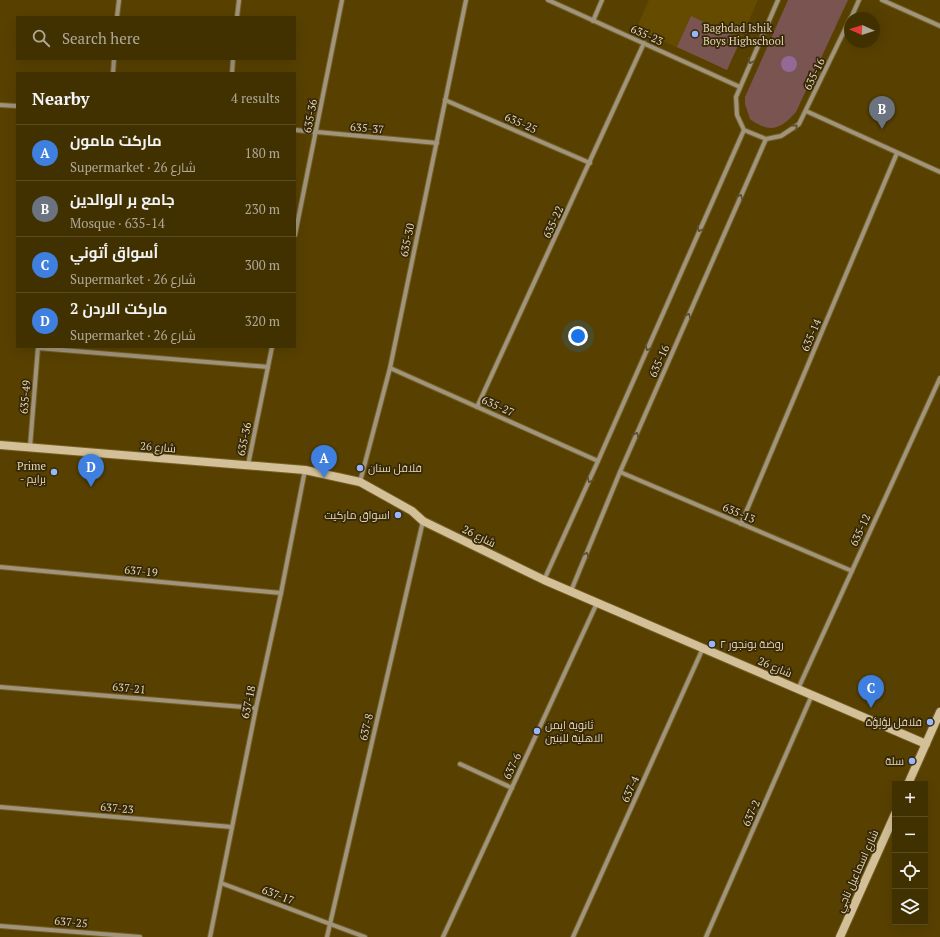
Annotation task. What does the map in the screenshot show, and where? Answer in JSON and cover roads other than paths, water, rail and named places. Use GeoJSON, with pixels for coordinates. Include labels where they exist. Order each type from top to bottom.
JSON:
{"type":"FeatureCollection","features":[{"type":"Feature","properties":{"kind":"street"},"geometry":{"type":"LineString","coordinates":[[117,16],[119,0]]}},
{"type":"Feature","properties":{"kind":"street"},"geometry":{"type":"LineString","coordinates":[[237,16],[239,0]]}},
{"type":"Feature","properties":{"kind":"street","name":"635-36"},"geometry":{"type":"LineString","coordinates":[[296,230],[342,0]]}},
{"type":"Feature","properties":{"kind":"street","name":"635-30"},"geometry":{"type":"LineString","coordinates":[[360,482],[390,368],[466,0]]}},
{"type":"Feature","properties":{"kind":"street","name":"635-23"},"geometry":{"type":"LineString","coordinates":[[548,0],[740,87]]}},
{"type":"Feature","properties":{"kind":"street"},"geometry":{"type":"LineString","coordinates":[[594,21],[602,0]]}},
{"type":"Feature","properties":{"kind":"street"},"geometry":{"type":"LineString","coordinates":[[766,139],[744,130],[737,115],[736,97],[778,0]]}},
{"type":"Feature","properties":{"kind":"street","name":"635-16"},"geometry":{"type":"LineString","coordinates":[[853,12],[859,0]]}},
{"type":"Feature","properties":{"kind":"street"},"geometry":{"type":"LineString","coordinates":[[882,0],[940,26]]}},
{"type":"Feature","properties":{"kind":"street","name":"635-16"},"geometry":{"type":"LineString","coordinates":[[572,592],[620,472],[766,139],[781,136],[799,124],[844,32]]}},
{"type":"Feature","properties":{"kind":"street","name":"635-22"},"geometry":{"type":"LineString","coordinates":[[478,407],[644,43]]}},
{"type":"Feature","properties":{"kind":"street"},"geometry":{"type":"LineString","coordinates":[[113,72],[114,60]]}},
{"type":"Feature","properties":{"kind":"street"},"geometry":{"type":"LineString","coordinates":[[232,72],[234,60]]}},
{"type":"Feature","properties":{"kind":"street","name":"635-25"},"geometry":{"type":"LineString","coordinates":[[445,100],[590,163]]}},
{"type":"Feature","properties":{"kind":"street"},"geometry":{"type":"LineString","coordinates":[[0,105],[16,106]]}},
{"type":"Feature","properties":{"kind":"street"},"geometry":{"type":"LineString","coordinates":[[806,111],[940,172]]}},
{"type":"Feature","properties":{"kind":"street","name":"635-37"},"geometry":{"type":"LineString","coordinates":[[296,130],[437,143]]}},
{"type":"Feature","properties":{"kind":"street","name":"635-16"},"geometry":{"type":"LineString","coordinates":[[544,580],[744,130]]}},
{"type":"Feature","properties":{"kind":"street","name":"635-14"},"geometry":{"type":"LineString","coordinates":[[741,524],[897,153]]}},
{"type":"Feature","properties":{"kind":"street","name":"635-49"},"geometry":{"type":"LineString","coordinates":[[30,448],[38,348]]}},
{"type":"Feature","properties":{"kind":"street"},"geometry":{"type":"LineString","coordinates":[[50,348],[268,367]]}},
{"type":"Feature","properties":{"kind":"street","name":"635-36"},"geometry":{"type":"LineString","coordinates":[[248,465],[272,348]]}},
{"type":"Feature","properties":{"kind":"street","name":"635-27"},"geometry":{"type":"LineString","coordinates":[[390,368],[598,461]]}},
{"type":"Feature","properties":{"kind":"street","name":"635-12"},"geometry":{"type":"LineString","coordinates":[[797,689],[940,378]]}},
{"type":"Feature","properties":{"kind":"street","name":"شارع 26"},"geometry":{"type":"LineString","coordinates":[[0,445],[305,470],[360,482],[412,511],[423,521],[544,580],[926,744]]}},
{"type":"Feature","properties":{"kind":"street","name":"637-18"},"geometry":{"type":"LineString","coordinates":[[210,937],[305,470]]}},
{"type":"Feature","properties":{"kind":"street","name":"635-13"},"geometry":{"type":"LineString","coordinates":[[620,472],[852,571]]}},
{"type":"Feature","properties":{"kind":"street","name":"637-8"},"geometry":{"type":"LineString","coordinates":[[327,937],[423,521]]}},
{"type":"Feature","properties":{"kind":"street","name":"637-19"},"geometry":{"type":"LineString","coordinates":[[0,567],[281,593]]}},
{"type":"Feature","properties":{"kind":"street","name":"637-6"},"geometry":{"type":"LineString","coordinates":[[443,937],[598,603]]}},
{"type":"Feature","properties":{"kind":"street","name":"637-4"},"geometry":{"type":"LineString","coordinates":[[573,937],[703,648]]}},
{"type":"Feature","properties":{"kind":"street","name":"637-21"},"geometry":{"type":"LineString","coordinates":[[0,686],[256,708]]}},
{"type":"Feature","properties":{"kind":"street","name":"637-2"},"geometry":{"type":"LineString","coordinates":[[706,937],[812,695]]}},
{"type":"Feature","properties":{"kind":"street"},"geometry":{"type":"LineString","coordinates":[[909,781],[940,712]]}},
{"type":"Feature","properties":{"kind":"street"},"geometry":{"type":"LineString","coordinates":[[460,764],[512,788]]}},
{"type":"Feature","properties":{"kind":"street","name":"637-23"},"geometry":{"type":"LineString","coordinates":[[0,807],[232,827]]}},
{"type":"Feature","properties":{"kind":"street","name":"شارع اسماعيل ناجي"},"geometry":{"type":"LineString","coordinates":[[840,937],[894,817]]}},
{"type":"Feature","properties":{"kind":"street","name":"637-17"},"geometry":{"type":"LineString","coordinates":[[221,883],[365,937]]}},
{"type":"Feature","properties":{"kind":"street","name":"637-25"},"geometry":{"type":"LineString","coordinates":[[0,926],[140,937]]}},
{"type":"Feature","properties":{"kind":"place","name":"Baghdad Ishik Boys Highschool"},"geometry":{"type":"Point","coordinates":[695,34]}},
{"type":"Feature","properties":{"kind":"place","name":"جامع بر الوالدين"},"geometry":{"type":"Point","coordinates":[882,129]}},
{"type":"Feature","properties":{"kind":"place","name":"فلافل سنان"},"geometry":{"type":"Point","coordinates":[360,468]}},
{"type":"Feature","properties":{"kind":"place","name":"Prime - برايم"},"geometry":{"type":"Point","coordinates":[54,472]}},
{"type":"Feature","properties":{"kind":"place","name":"ماركت مامون"},"geometry":{"type":"Point","coordinates":[324,478]}},
{"type":"Feature","properties":{"kind":"place","name":"ماركت الاردن 2"},"geometry":{"type":"Point","coordinates":[91,487]}},
{"type":"Feature","properties":{"kind":"place","name":"اسواق ماركيت"},"geometry":{"type":"Point","coordinates":[398,515]}},
{"type":"Feature","properties":{"kind":"place","name":"روضة بونجور ٢"},"geometry":{"type":"Point","coordinates":[712,644]}},
{"type":"Feature","properties":{"kind":"place","name":"أسواق أتوني"},"geometry":{"type":"Point","coordinates":[871,708]}},
{"type":"Feature","properties":{"kind":"place","name":"فلافل لؤلؤة"},"geometry":{"type":"Point","coordinates":[930,722]}},
{"type":"Feature","properties":{"kind":"place","name":"ثانوية ايمن الاهلية للبنين"},"geometry":{"type":"Point","coordinates":[537,731]}},
{"type":"Feature","properties":{"kind":"place","name":"سلة"},"geometry":{"type":"Point","coordinates":[912,761]}}]}
